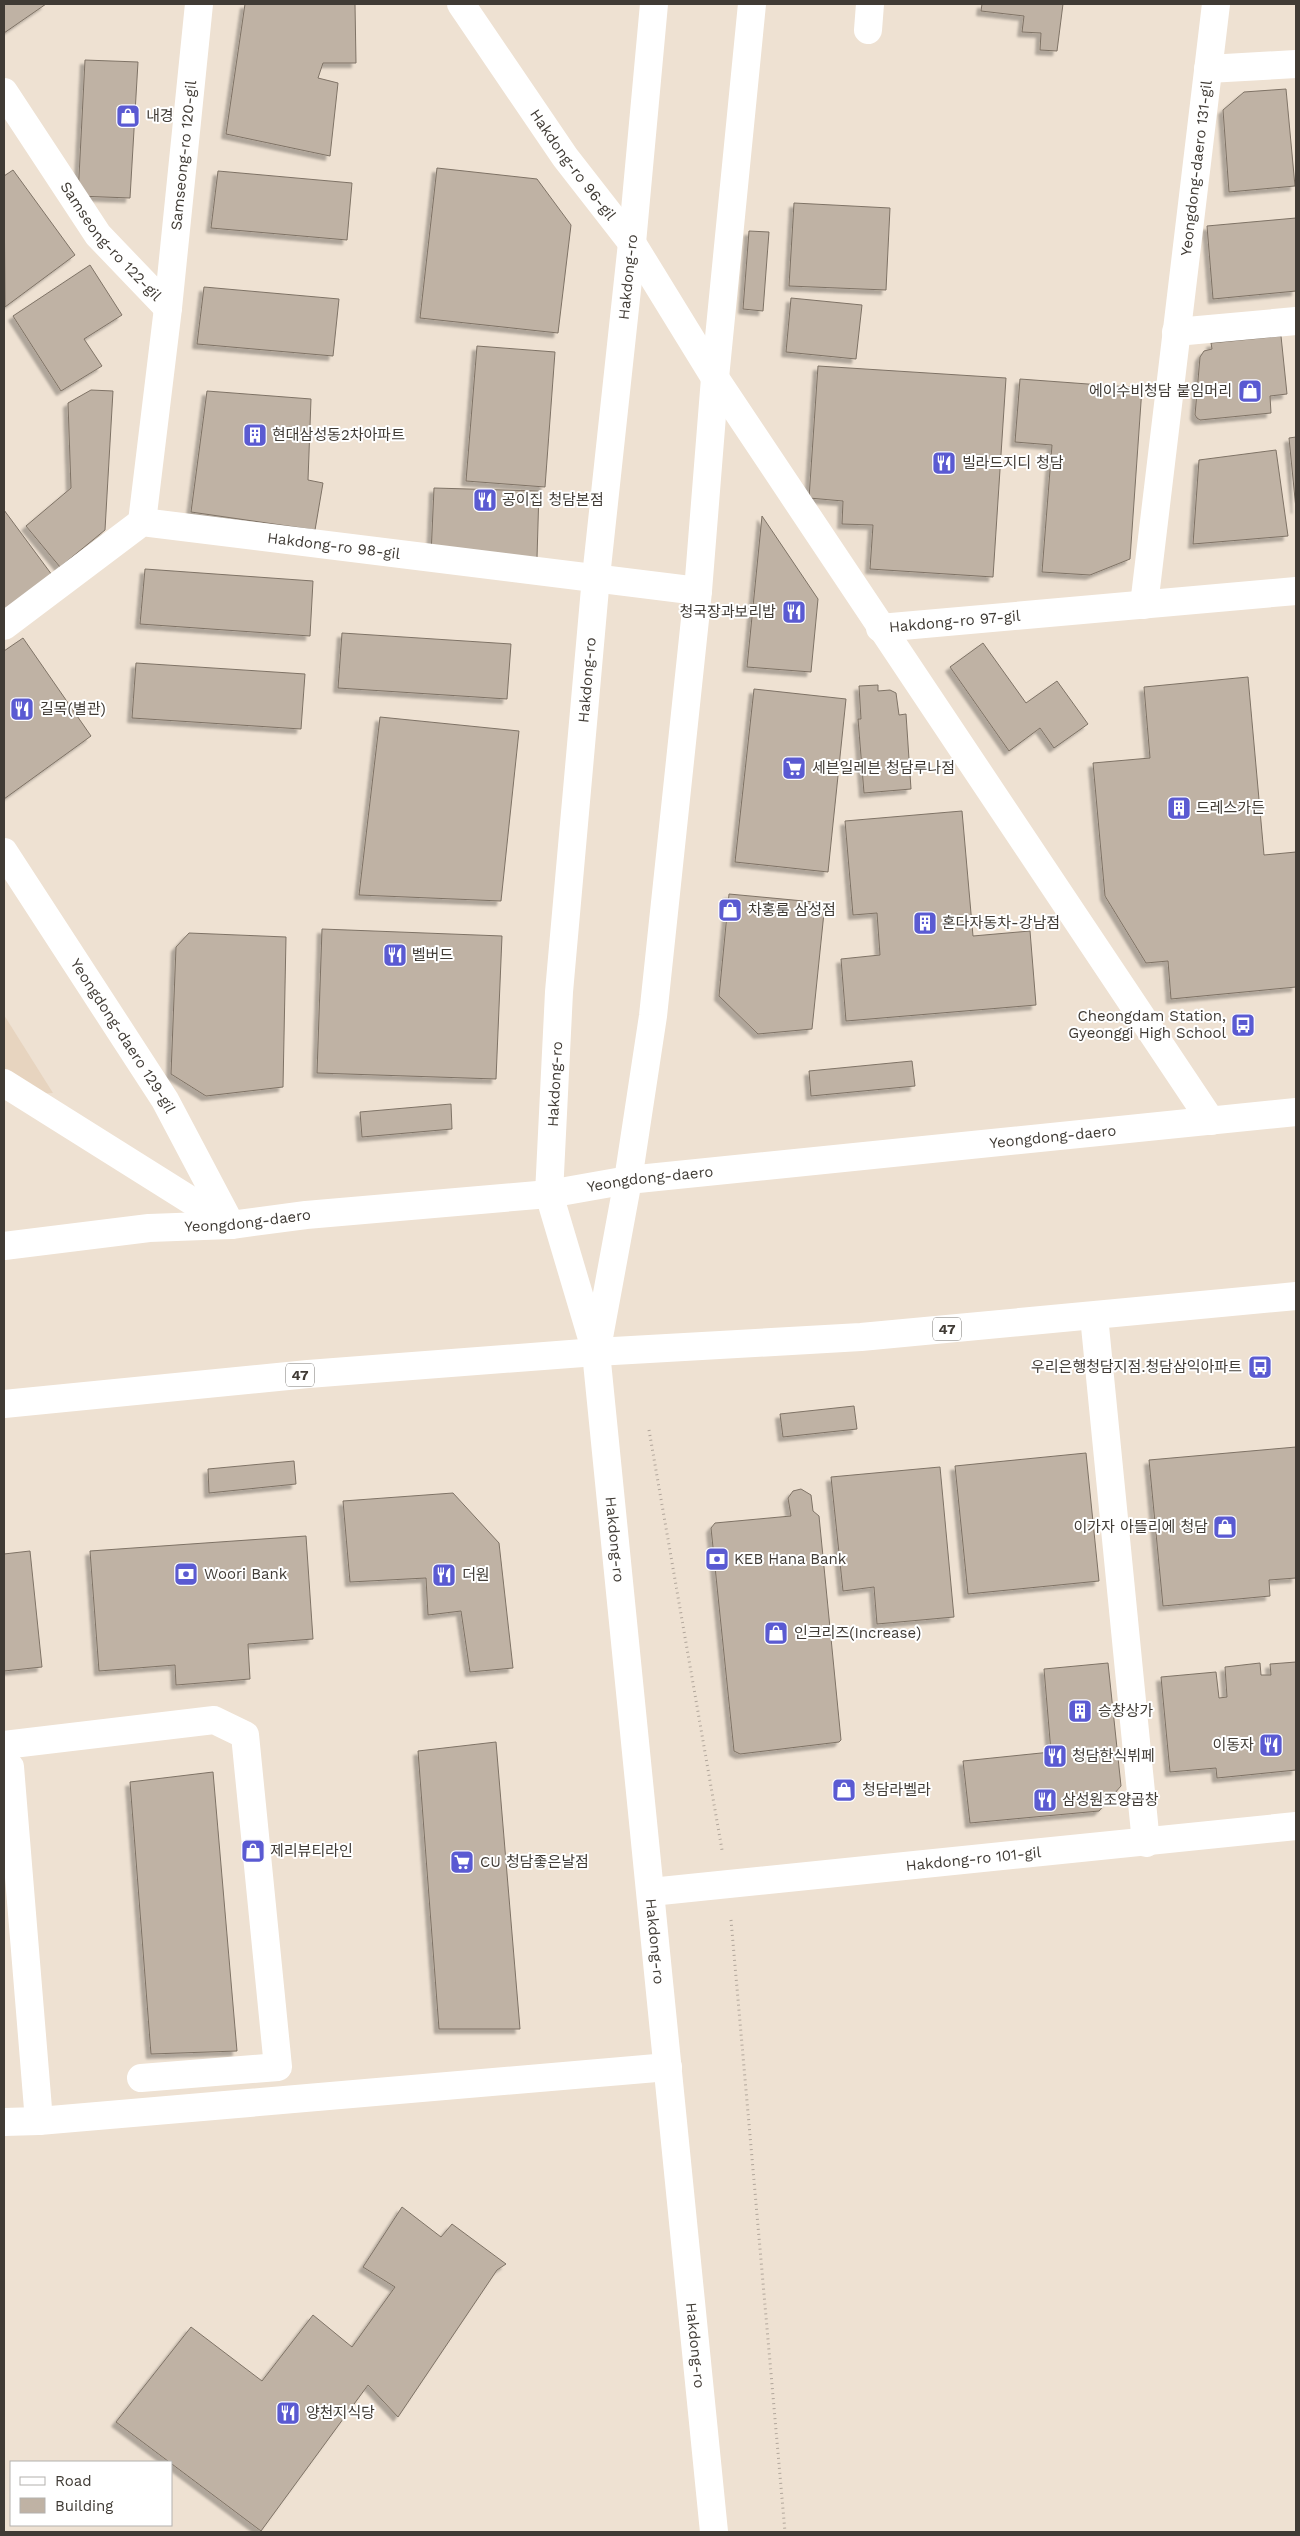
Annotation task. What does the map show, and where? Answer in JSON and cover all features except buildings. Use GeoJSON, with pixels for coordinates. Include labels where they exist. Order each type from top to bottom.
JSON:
{"type":"FeatureCollection","features":[{"type":"Feature","properties":{"kind":"street","name":"Samseong-ro 120-gil"},"geometry":{"type":"LineString","coordinates":[[168,308],[199,4]]}},
{"type":"Feature","properties":{"kind":"street","name":"Hakdong-ro 96-gil"},"geometry":{"type":"LineString","coordinates":[[461,4],[565,157],[632,242],[715,378]]}},
{"type":"Feature","properties":{"kind":"street","name":"Hakdong-ro"},"geometry":{"type":"LineString","coordinates":[[654,4],[632,242],[596,577],[559,992],[549,1194],[596,1352],[714,2532]]}},
{"type":"Feature","properties":{"kind":"street","name":"Hakdong-ro"},"geometry":{"type":"LineString","coordinates":[[596,1352],[628,1180],[653,1016],[698,590],[715,378],[752,4]]}},
{"type":"Feature","properties":{"kind":"street","name":"Yeongdong-daero 131-gil"},"geometry":{"type":"LineString","coordinates":[[1144,605],[1216,4]]}},
{"type":"Feature","properties":{"kind":"street"},"geometry":{"type":"LineString","coordinates":[[1208,69],[1296,64]]}},
{"type":"Feature","properties":{"kind":"street","name":"Samseong-ro 122-gil"},"geometry":{"type":"LineString","coordinates":[[4,92],[98,235],[168,308],[142,522]]}},
{"type":"Feature","properties":{"kind":"street"},"geometry":{"type":"LineString","coordinates":[[1176,332],[1296,321]]}},
{"type":"Feature","properties":{"kind":"street","name":"Hakdong-ro 97-gil"},"geometry":{"type":"LineString","coordinates":[[715,378],[880,628],[1296,591]]}},
{"type":"Feature","properties":{"kind":"street"},"geometry":{"type":"LineString","coordinates":[[4,626],[142,522]]}},
{"type":"Feature","properties":{"kind":"street","name":"Hakdong-ro 98-gil"},"geometry":{"type":"LineString","coordinates":[[142,522],[698,590]]}},
{"type":"Feature","properties":{"kind":"street"},"geometry":{"type":"LineString","coordinates":[[880,628],[1211,1122]]}},
{"type":"Feature","properties":{"kind":"street","name":"Yeongdong-daero 129-gil"},"geometry":{"type":"LineString","coordinates":[[4,852],[165,1100],[231,1225]]}},
{"type":"Feature","properties":{"kind":"street"},"geometry":{"type":"LineString","coordinates":[[4,1083],[231,1225]]}},
{"type":"Feature","properties":{"kind":"street","name":"Yeongdong-daero"},"geometry":{"type":"LineString","coordinates":[[4,1246],[149,1228],[231,1225],[306,1215],[549,1194],[628,1180],[1296,1112]]}},
{"type":"Feature","properties":{"kind":"street","name":"47"},"geometry":{"type":"LineString","coordinates":[[4,1404],[308,1374],[596,1352],[862,1338],[1296,1296]]}},
{"type":"Feature","properties":{"kind":"street"},"geometry":{"type":"LineString","coordinates":[[1094,1316],[1146,1843]]}},
{"type":"Feature","properties":{"kind":"street"},"geometry":{"type":"LineString","coordinates":[[4,1745],[214,1720],[245,1735],[278,2067],[140,2078]]}},
{"type":"Feature","properties":{"kind":"street"},"geometry":{"type":"LineString","coordinates":[[4,1762],[10,1767],[39,2121]]}},
{"type":"Feature","properties":{"kind":"street","name":"Hakdong-ro 101-gil"},"geometry":{"type":"LineString","coordinates":[[651,1892],[1146,1843],[1296,1826]]}},
{"type":"Feature","properties":{"kind":"street"},"geometry":{"type":"LineString","coordinates":[[4,2122],[39,2121],[668,2067]]}},
{"type":"Feature","properties":{"kind":"path"},"geometry":{"type":"LineString","coordinates":[[648,1430],[728,1884],[785,2532]]}},
{"type":"Feature","properties":{"kind":"shaded area"},"geometry":{"type":"Polygon","coordinates":[[[4,1015],[53,1093],[4,1096],[4,1015]]]}},
{"type":"Feature","properties":{"kind":"place","name":"내경"},"geometry":{"type":"Point","coordinates":[128,116]}},
{"type":"Feature","properties":{"kind":"place","name":"에이수비청담 붙임머리"},"geometry":{"type":"Point","coordinates":[1250,391]}},
{"type":"Feature","properties":{"kind":"place","name":"현대삼성동2차아파트"},"geometry":{"type":"Point","coordinates":[255,435]}},
{"type":"Feature","properties":{"kind":"place","name":"빌라드지디 청담"},"geometry":{"type":"Point","coordinates":[944,463]}},
{"type":"Feature","properties":{"kind":"place","name":"공이집 청담본점"},"geometry":{"type":"Point","coordinates":[485,500]}},
{"type":"Feature","properties":{"kind":"place","name":"청국장과보리밥"},"geometry":{"type":"Point","coordinates":[794,612]}},
{"type":"Feature","properties":{"kind":"place","name":"길목(별관)"},"geometry":{"type":"Point","coordinates":[22,709]}},
{"type":"Feature","properties":{"kind":"place","name":"세븐일레븐 청담루나점"},"geometry":{"type":"Point","coordinates":[794,768]}},
{"type":"Feature","properties":{"kind":"place","name":"드레스가든"},"geometry":{"type":"Point","coordinates":[1179,808]}},
{"type":"Feature","properties":{"kind":"place","name":"차홍룸 삼성점"},"geometry":{"type":"Point","coordinates":[730,910]}},
{"type":"Feature","properties":{"kind":"place","name":"혼다자동차-강남점"},"geometry":{"type":"Point","coordinates":[925,923]}},
{"type":"Feature","properties":{"kind":"place","name":"벨버드"},"geometry":{"type":"Point","coordinates":[395,955]}},
{"type":"Feature","properties":{"kind":"place","name":"Cheongdam Station, Gyeonggi High School"},"geometry":{"type":"Point","coordinates":[1243,1025]}},
{"type":"Feature","properties":{"kind":"place","name":"우리은행청담지점.청담삼익아파트"},"geometry":{"type":"Point","coordinates":[1260,1367]}},
{"type":"Feature","properties":{"kind":"place","name":"이가자 아뜰리에 청담"},"geometry":{"type":"Point","coordinates":[1225,1527]}},
{"type":"Feature","properties":{"kind":"place","name":"KEB Hana Bank"},"geometry":{"type":"Point","coordinates":[717,1559]}},
{"type":"Feature","properties":{"kind":"place","name":"Woori Bank"},"geometry":{"type":"Point","coordinates":[186,1574]}},
{"type":"Feature","properties":{"kind":"place","name":"더원"},"geometry":{"type":"Point","coordinates":[444,1575]}},
{"type":"Feature","properties":{"kind":"place","name":"인크리즈(Increase)"},"geometry":{"type":"Point","coordinates":[776,1633]}},
{"type":"Feature","properties":{"kind":"place","name":"승창상가"},"geometry":{"type":"Point","coordinates":[1080,1711]}},
{"type":"Feature","properties":{"kind":"place","name":"이동자"},"geometry":{"type":"Point","coordinates":[1271,1745]}},
{"type":"Feature","properties":{"kind":"place","name":"청담한식뷔페"},"geometry":{"type":"Point","coordinates":[1055,1756]}},
{"type":"Feature","properties":{"kind":"place","name":"청담라벨라"},"geometry":{"type":"Point","coordinates":[844,1790]}},
{"type":"Feature","properties":{"kind":"place","name":"삼성원조양곱창"},"geometry":{"type":"Point","coordinates":[1045,1800]}},
{"type":"Feature","properties":{"kind":"place","name":"제리뷰티라인"},"geometry":{"type":"Point","coordinates":[253,1851]}},
{"type":"Feature","properties":{"kind":"place","name":"CU 청담좋은날점"},"geometry":{"type":"Point","coordinates":[462,1862]}},
{"type":"Feature","properties":{"kind":"place","name":"양천지식당"},"geometry":{"type":"Point","coordinates":[288,2413]}}]}
